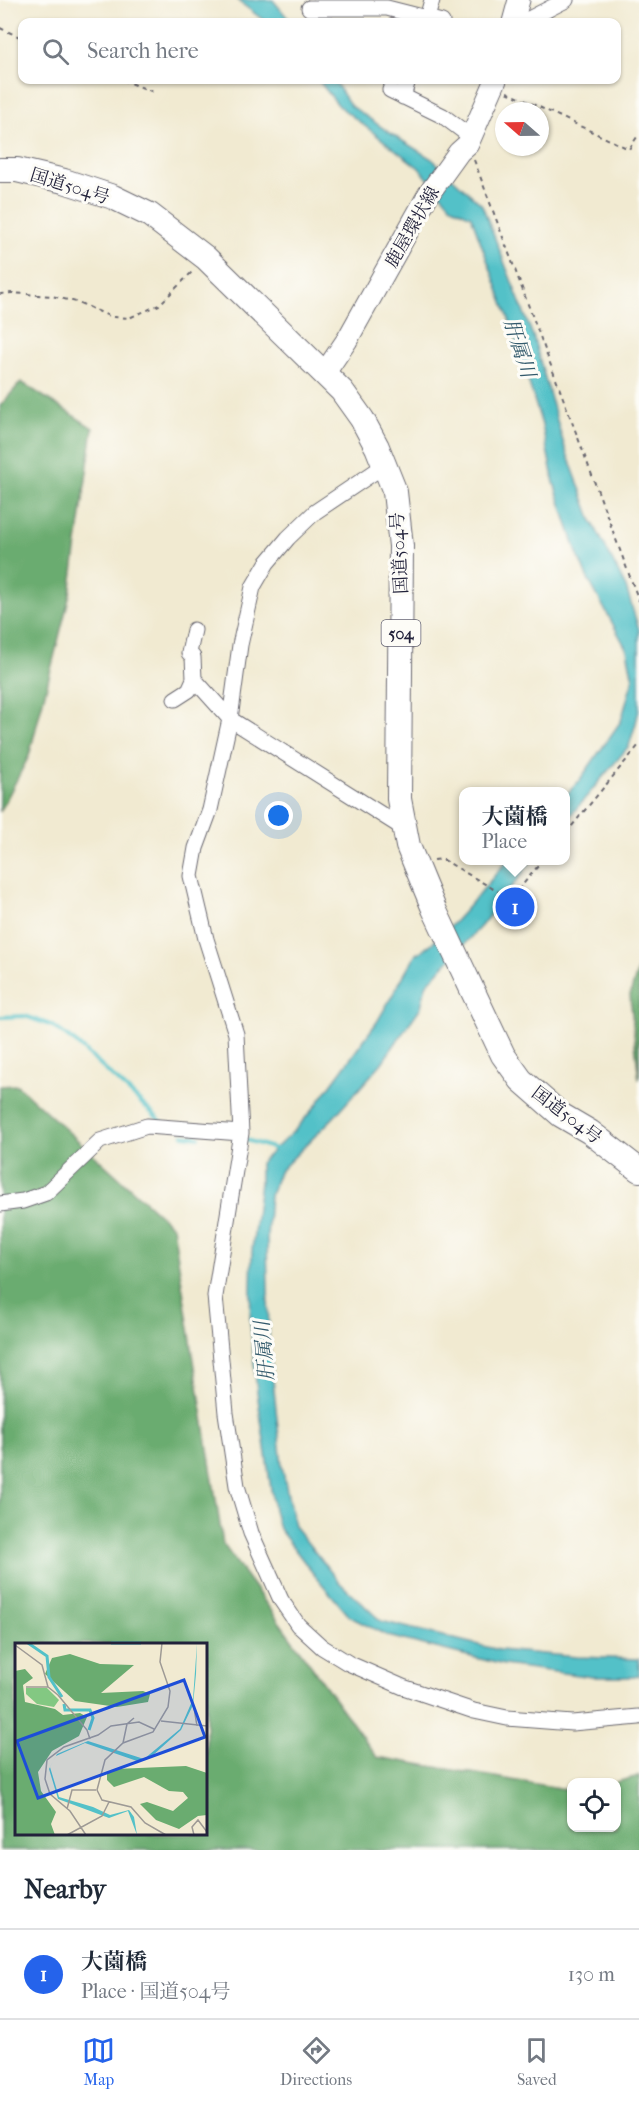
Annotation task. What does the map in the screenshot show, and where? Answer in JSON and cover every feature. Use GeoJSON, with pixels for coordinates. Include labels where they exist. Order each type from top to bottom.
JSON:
{"type":"FeatureCollection","features":[{"type":"Feature","properties":{"kind":"highway","name":"国道504号"},"geometry":{"type":"LineString","coordinates":[[0,170],[17,170],[64,180],[113,197],[150,215],[206,258],[342,392],[362,419],[385,465],[395,492],[400,546],[399,799],[403,828],[414,863],[503,1055],[521,1080],[561,1115],[590,1132],[639,1170]]}},
{"type":"Feature","properties":{"kind":"main road"},"geometry":{"type":"LineString","coordinates":[[514,18],[519,0]]}},
{"type":"Feature","properties":{"kind":"main road","name":"鹿屋環状線"},"geometry":{"type":"LineString","coordinates":[[324,374],[347,340],[428,195],[466,144],[495,84]]}},
{"type":"Feature","properties":{"kind":"street"},"geometry":{"type":"LineString","coordinates":[[431,18],[432,0]]}},
{"type":"Feature","properties":{"kind":"street"},"geometry":{"type":"LineString","coordinates":[[531,18],[566,0]]}},
{"type":"Feature","properties":{"kind":"street"},"geometry":{"type":"LineString","coordinates":[[309,8],[387,8],[421,18]]}},
{"type":"Feature","properties":{"kind":"street"},"geometry":{"type":"LineString","coordinates":[[405,84],[396,94],[443,116],[466,144]]}},
{"type":"Feature","properties":{"kind":"street"},"geometry":{"type":"LineString","coordinates":[[385,465],[315,512],[288,538],[267,563],[253,587],[240,645],[230,719],[210,810],[196,848],[191,876],[206,939],[236,1034],[241,1133],[215,1296],[226,1413],[237,1486],[251,1533],[282,1600],[298,1625],[322,1647],[348,1663],[403,1687],[474,1711],[507,1718],[572,1723],[639,1717]]}},
{"type":"Feature","properties":{"kind":"street"},"geometry":{"type":"LineString","coordinates":[[175,699],[189,690],[194,679],[193,657],[189,653],[194,630]]}},
{"type":"Feature","properties":{"kind":"street"},"geometry":{"type":"LineString","coordinates":[[194,679],[230,719],[403,828]]}},
{"type":"Feature","properties":{"kind":"street"},"geometry":{"type":"LineString","coordinates":[[0,1204],[23,1201],[45,1193],[100,1141],[147,1126],[241,1133]]}},
{"type":"Feature","properties":{"kind":"path"},"geometry":{"type":"LineString","coordinates":[[0,28],[18,36]]}},
{"type":"Feature","properties":{"kind":"path"},"geometry":{"type":"LineString","coordinates":[[133,84],[156,93]]}},
{"type":"Feature","properties":{"kind":"path"},"geometry":{"type":"LineString","coordinates":[[497,84],[629,149],[639,134]]}},
{"type":"Feature","properties":{"kind":"path"},"geometry":{"type":"LineString","coordinates":[[466,144],[639,602]]}},
{"type":"Feature","properties":{"kind":"path"},"geometry":{"type":"LineString","coordinates":[[0,294],[52,296],[80,303],[111,317],[129,318],[159,305],[197,267]]}},
{"type":"Feature","properties":{"kind":"path"},"geometry":{"type":"LineString","coordinates":[[570,828],[639,745]]}},
{"type":"Feature","properties":{"kind":"path"},"geometry":{"type":"LineString","coordinates":[[414,863],[442,859],[511,899],[540,865]]}},
{"type":"Feature","properties":{"kind":"green space"},"geometry":{"type":"Polygon","coordinates":[[[21,382],[93,428],[70,594],[29,756],[0,812],[0,406],[21,382]]]}},
{"type":"Feature","properties":{"kind":"green space"},"geometry":{"type":"Polygon","coordinates":[[[639,965],[639,1080],[630,995],[639,965]]]}},
{"type":"Feature","properties":{"kind":"green space"},"geometry":{"type":"Polygon","coordinates":[[[17,1085],[173,1227],[223,1544],[377,1757],[567,1789],[567,1832],[621,1832],[621,1781],[639,1776],[639,1850],[0,1850],[0,1086],[17,1085]]]}},
{"type":"Feature","properties":{"kind":"water"},"geometry":{"type":"Polygon","coordinates":[[[237,0],[273,0],[288,18],[261,18],[237,0]]]}},
{"type":"Feature","properties":{"kind":"water","name":"肝属川"},"geometry":{"type":"Polygon","coordinates":[[[321,84],[337,84],[350,105],[432,159],[482,205],[533,336],[564,445],[592,521],[626,587],[639,630],[639,709],[636,723],[629,746],[570,816],[570,791],[621,721],[633,679],[627,650],[587,577],[577,553],[554,483],[542,425],[510,322],[471,216],[452,207],[419,168],[339,106],[321,84]]]}},
{"type":"Feature","properties":{"kind":"water","name":"肝属川"},"geometry":{"type":"Polygon","coordinates":[[[504,865],[529,865],[481,926],[426,985],[421,1007],[381,1064],[334,1117],[279,1172],[270,1195],[267,1237],[269,1342],[282,1466],[294,1526],[339,1582],[381,1621],[499,1650],[577,1657],[639,1659],[639,1676],[592,1677],[504,1665],[388,1636],[350,1617],[279,1529],[274,1510],[257,1392],[250,1321],[252,1251],[260,1163],[297,1128],[317,1104],[377,1022],[416,954],[439,937],[504,865]]]}},
{"type":"Feature","properties":{"kind":"waterway"},"geometry":{"type":"LineString","coordinates":[[0,1017],[25,1016],[53,1026],[76,1043],[162,1122]]}},
{"type":"Feature","properties":{"kind":"waterway"},"geometry":{"type":"LineString","coordinates":[[183,1135],[199,1137]]}},
{"type":"Feature","properties":{"kind":"waterway"},"geometry":{"type":"LineString","coordinates":[[243,1139],[279,1150]]}},
{"type":"Feature","properties":{"kind":"place","name":"大薗橋"},"geometry":{"type":"Point","coordinates":[515,907]}}]}
